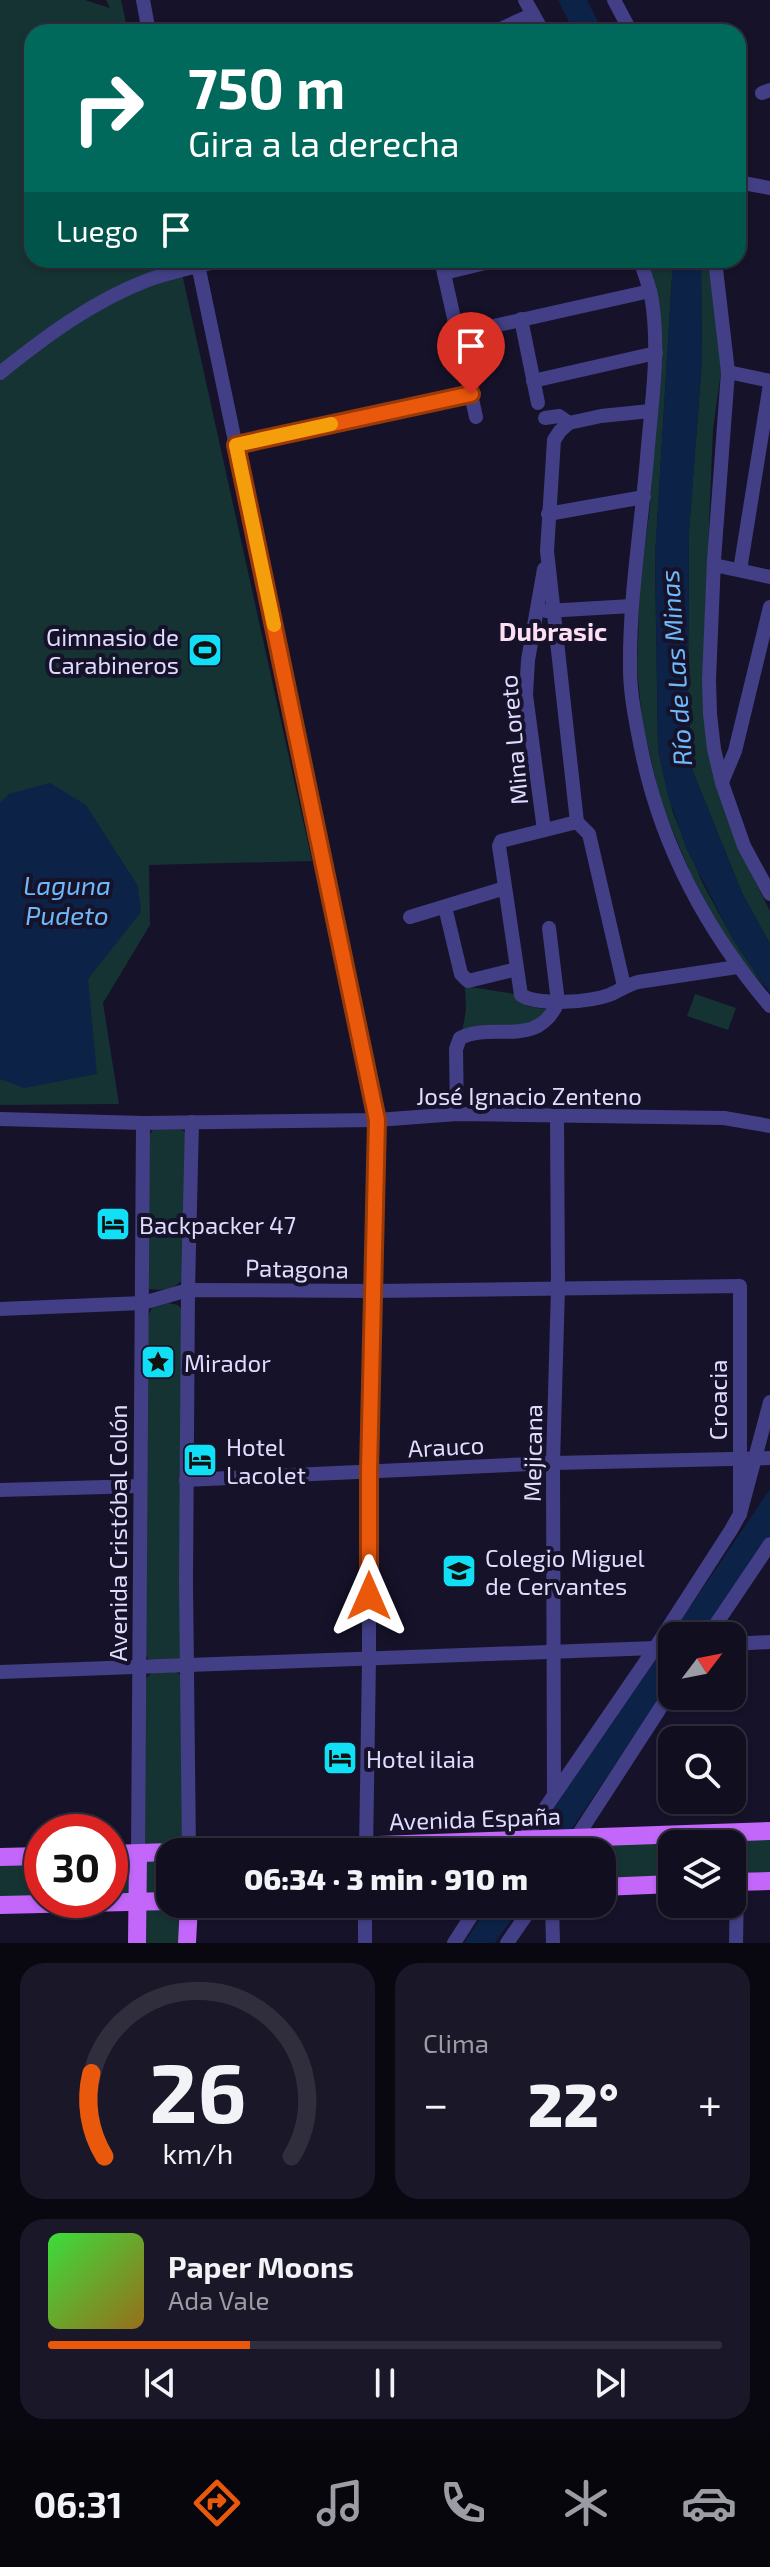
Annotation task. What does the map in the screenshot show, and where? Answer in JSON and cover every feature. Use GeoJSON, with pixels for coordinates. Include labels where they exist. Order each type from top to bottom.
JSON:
{"type":"FeatureCollection","features":[{"type":"Feature","properties":{"kind":"main road","name":"Avenida España"},"geometry":{"type":"LineString","coordinates":[[746,1832],[770,1831]]}},
{"type":"Feature","properties":{"kind":"main road","name":"Avenida España"},"geometry":{"type":"LineString","coordinates":[[616,1840],[658,1837]]}},
{"type":"Feature","properties":{"kind":"main road"},"geometry":{"type":"LineString","coordinates":[[128,1854],[156,1853]]}},
{"type":"Feature","properties":{"kind":"main road","name":"Avenida Cristóbal Colón"},"geometry":{"type":"LineString","coordinates":[[137,1943],[138,1854]]}},
{"type":"Feature","properties":{"kind":"main road"},"geometry":{"type":"LineString","coordinates":[[0,1857],[24,1856]]}},
{"type":"Feature","properties":{"kind":"main road"},"geometry":{"type":"LineString","coordinates":[[746,1882],[770,1881]]}},
{"type":"Feature","properties":{"kind":"main road"},"geometry":{"type":"LineString","coordinates":[[616,1886],[658,1885]]}},
{"type":"Feature","properties":{"kind":"main road"},"geometry":{"type":"LineString","coordinates":[[0,1905],[156,1901]]}},
{"type":"Feature","properties":{"kind":"main road"},"geometry":{"type":"LineString","coordinates":[[187,1943],[188,1918]]}},
{"type":"Feature","properties":{"kind":"street"},"geometry":{"type":"LineString","coordinates":[[143,0],[148,24]]}},
{"type":"Feature","properties":{"kind":"street"},"geometry":{"type":"LineString","coordinates":[[525,0],[539,24]]}},
{"type":"Feature","properties":{"kind":"street"},"geometry":{"type":"LineString","coordinates":[[614,0],[627,24]]}},
{"type":"Feature","properties":{"kind":"street"},"geometry":{"type":"LineString","coordinates":[[511,24],[533,14]]}},
{"type":"Feature","properties":{"kind":"street"},"geometry":{"type":"LineString","coordinates":[[746,184],[770,188]]}},
{"type":"Feature","properties":{"kind":"street"},"geometry":{"type":"LineString","coordinates":[[0,373],[52,332],[118,292],[182,268]]}},
{"type":"Feature","properties":{"kind":"street"},"geometry":{"type":"LineString","coordinates":[[199,268],[377,1120],[369,1471],[366,1838]]}},
{"type":"Feature","properties":{"kind":"street"},"geometry":{"type":"LineString","coordinates":[[443,268],[476,417]]}},
{"type":"Feature","properties":{"kind":"street"},"geometry":{"type":"LineString","coordinates":[[643,268],[650,291],[656,353],[632,606],[630,673],[646,774],[659,819],[686,884],[737,967],[770,1006]]}},
{"type":"Feature","properties":{"kind":"street"},"geometry":{"type":"LineString","coordinates":[[716,268],[728,372],[714,565],[710,714],[722,783],[744,846],[770,894]]}},
{"type":"Feature","properties":{"kind":"street"},"geometry":{"type":"LineString","coordinates":[[458,334],[650,291]]}},
{"type":"Feature","properties":{"kind":"street"},"geometry":{"type":"LineString","coordinates":[[521,319],[538,403]]}},
{"type":"Feature","properties":{"kind":"street"},"geometry":{"type":"LineString","coordinates":[[533,381],[656,353]]}},
{"type":"Feature","properties":{"kind":"street"},"geometry":{"type":"LineString","coordinates":[[728,372],[770,382],[740,570]]}},
{"type":"Feature","properties":{"kind":"street"},"geometry":{"type":"LineString","coordinates":[[236,445],[471,394]]}},
{"type":"Feature","properties":{"kind":"street"},"geometry":{"type":"LineString","coordinates":[[624,986],[589,834],[577,822],[547,551],[548,514],[554,440],[569,423],[650,411]]}},
{"type":"Feature","properties":{"kind":"street"},"geometry":{"type":"LineString","coordinates":[[545,418],[559,416],[569,423]]}},
{"type":"Feature","properties":{"kind":"street"},"geometry":{"type":"LineString","coordinates":[[548,514],[644,497]]}},
{"type":"Feature","properties":{"kind":"street","name":"Mina Loreto"},"geometry":{"type":"LineString","coordinates":[[544,830],[526,695],[528,660],[547,551]]}},
{"type":"Feature","properties":{"kind":"street"},"geometry":{"type":"LineString","coordinates":[[714,565],[770,577]]}},
{"type":"Feature","properties":{"kind":"street"},"geometry":{"type":"LineString","coordinates":[[538,612],[632,606]]}},
{"type":"Feature","properties":{"kind":"street"},"geometry":{"type":"LineString","coordinates":[[722,783],[735,751],[770,607]]}},
{"type":"Feature","properties":{"kind":"street"},"geometry":{"type":"LineString","coordinates":[[577,822],[501,841],[521,995],[528,1000],[558,1002],[606,996],[624,986],[737,967]]}},
{"type":"Feature","properties":{"kind":"street"},"geometry":{"type":"LineString","coordinates":[[410,917],[505,888]]}},
{"type":"Feature","properties":{"kind":"street"},"geometry":{"type":"LineString","coordinates":[[445,907],[461,974],[465,979],[468,981],[517,969]]}},
{"type":"Feature","properties":{"kind":"street"},"geometry":{"type":"LineString","coordinates":[[457,1114],[456,1049],[460,1038],[472,1034],[527,1030],[554,1011],[558,1002],[549,928]]}},
{"type":"Feature","properties":{"kind":"street","name":"José Ignacio Zenteno"},"geometry":{"type":"LineString","coordinates":[[0,1119],[143,1123],[377,1120],[457,1114],[724,1118],[770,1126]]}},
{"type":"Feature","properties":{"kind":"street","name":"Mejicana"},"geometry":{"type":"LineString","coordinates":[[554,1792],[553,1463],[558,1288],[557,1115]]}},
{"type":"Feature","properties":{"kind":"street"},"geometry":{"type":"LineString","coordinates":[[189,1838],[186,1480],[192,1122]]}},
{"type":"Feature","properties":{"kind":"street","name":"Avenida Cristóbal Colón"},"geometry":{"type":"LineString","coordinates":[[138,1854],[143,1123]]}},
{"type":"Feature","properties":{"kind":"street","name":"Patagona"},"geometry":{"type":"LineString","coordinates":[[0,1309],[143,1303],[188,1290],[740,1286]]}},
{"type":"Feature","properties":{"kind":"street","name":"Croacia"},"geometry":{"type":"LineString","coordinates":[[740,1286],[740,1514]]}},
{"type":"Feature","properties":{"kind":"street"},"geometry":{"type":"LineString","coordinates":[[526,1838],[554,1792],[655,1648],[740,1514],[763,1458],[770,1402]]}},
{"type":"Feature","properties":{"kind":"street","name":"Arauco"},"geometry":{"type":"LineString","coordinates":[[186,1480],[553,1463],[763,1458]]}},
{"type":"Feature","properties":{"kind":"street"},"geometry":{"type":"LineString","coordinates":[[0,1490],[140,1486]]}},
{"type":"Feature","properties":{"kind":"street"},"geometry":{"type":"LineString","coordinates":[[717,1622],[770,1544]]}},
{"type":"Feature","properties":{"kind":"street"},"geometry":{"type":"LineString","coordinates":[[746,1643],[770,1642]]}},
{"type":"Feature","properties":{"kind":"street"},"geometry":{"type":"LineString","coordinates":[[0,1672],[655,1648]]}},
{"type":"Feature","properties":{"kind":"street"},"geometry":{"type":"LineString","coordinates":[[574,1838],[659,1710]]}},
{"type":"Feature","properties":{"kind":"street"},"geometry":{"type":"LineString","coordinates":[[365,1918],[365,1943]]}},
{"type":"Feature","properties":{"kind":"street"},"geometry":{"type":"LineString","coordinates":[[454,1943],[470,1918]]}},
{"type":"Feature","properties":{"kind":"street"},"geometry":{"type":"LineString","coordinates":[[507,1943],[524,1918]]}},
{"type":"Feature","properties":{"kind":"street"},"geometry":{"type":"LineString","coordinates":[[552,1918],[553,1943]]}},
{"type":"Feature","properties":{"kind":"street"},"geometry":{"type":"LineString","coordinates":[[736,1918],[736,1943]]}},
{"type":"Feature","properties":{"kind":"green space"},"geometry":{"type":"Polygon","coordinates":[[[0,0],[85,0],[110,8],[106,0],[121,0],[126,24],[24,24],[24,268],[181,268],[312,861],[149,865],[150,925],[103,1003],[119,1104],[0,1105],[0,0]]]}},
{"type":"Feature","properties":{"kind":"green space"},"geometry":{"type":"Polygon","coordinates":[[[648,268],[673,268],[655,557],[658,750],[673,813],[703,884],[734,941],[766,988],[738,956],[690,872],[661,803],[642,720],[637,668],[640,584],[650,506],[661,344],[648,268]]]}},
{"type":"Feature","properties":{"kind":"green space"},"geometry":{"type":"Polygon","coordinates":[[[701,268],[712,268],[722,365],[713,429],[703,673],[716,785],[740,851],[770,911],[770,944],[742,893],[692,769],[688,702],[689,531],[702,360],[701,268]]]}},
{"type":"Feature","properties":{"kind":"green space"},"geometry":{"type":"Polygon","coordinates":[[[465,986],[521,995],[527,1006],[554,1011],[541,1023],[462,1032],[466,1010],[465,986]]]}},
{"type":"Feature","properties":{"kind":"green space"},"geometry":{"type":"Polygon","coordinates":[[[695,994],[736,1008],[728,1030],[687,1016],[695,994]]]}},
{"type":"Feature","properties":{"kind":"green space"},"geometry":{"type":"Polygon","coordinates":[[[153,1130],[182,1130],[189,1135],[185,1277],[173,1287],[160,1290],[149,1289],[149,1135],[153,1130]]]}},
{"type":"Feature","properties":{"kind":"green space"},"geometry":{"type":"Polygon","coordinates":[[[168,1303],[178,1305],[184,1312],[183,1654],[179,1660],[149,1660],[144,1653],[149,1314],[152,1308],[168,1303]]]}},
{"type":"Feature","properties":{"kind":"green space"},"geometry":{"type":"Polygon","coordinates":[[[177,1672],[182,1677],[182,1838],[156,1838],[156,1846],[144,1845],[145,1680],[151,1673],[177,1672]]]}},
{"type":"Feature","properties":{"kind":"green space"},"geometry":{"type":"Polygon","coordinates":[[[770,1839],[770,1879],[749,1879],[746,1876],[746,1842],[770,1839]]]}},
{"type":"Feature","properties":{"kind":"green space"},"geometry":{"type":"Polygon","coordinates":[[[658,1843],[658,1881],[616,1882],[616,1844],[658,1843]]]}},
{"type":"Feature","properties":{"kind":"green space"},"geometry":{"type":"Polygon","coordinates":[[[156,1858],[156,1895],[128,1896],[128,1859],[156,1858]]]}},
{"type":"Feature","properties":{"kind":"green space"},"geometry":{"type":"Polygon","coordinates":[[[24,1861],[24,1898],[0,1899],[0,1862],[24,1861]]]}},
{"type":"Feature","properties":{"kind":"green space"},"geometry":{"type":"Polygon","coordinates":[[[140,1906],[156,1906],[156,1918],[180,1918],[180,1943],[139,1943],[140,1906]]]}},
{"type":"Feature","properties":{"kind":"water"},"geometry":{"type":"Polygon","coordinates":[[[558,0],[587,0],[599,24],[570,24],[558,0]]]}},
{"type":"Feature","properties":{"kind":"water","name":"Río de Las Minas"},"geometry":{"type":"Polygon","coordinates":[[[673,268],[701,268],[702,360],[689,531],[688,702],[692,769],[742,893],[770,944],[770,993],[734,941],[686,848],[667,792],[658,750],[655,557],[673,268]]]}},
{"type":"Feature","properties":{"kind":"water","name":"Laguna Pudeto"},"geometry":{"type":"Polygon","coordinates":[[[50,783],[86,805],[138,886],[141,912],[88,979],[97,1074],[24,1088],[0,1079],[0,803],[9,794],[50,783]]]}},
{"type":"Feature","properties":{"kind":"water"},"geometry":{"type":"Polygon","coordinates":[[[770,1489],[770,1535],[711,1622],[680,1622],[770,1489]]]}},
{"type":"Feature","properties":{"kind":"water"},"geometry":{"type":"Polygon","coordinates":[[[658,1654],[658,1702],[565,1838],[533,1838],[658,1654]]]}},
{"type":"Feature","properties":{"kind":"water"},"geometry":{"type":"Polygon","coordinates":[[[481,1918],[512,1918],[495,1943],[464,1943],[481,1918]]]}},
{"type":"Feature","properties":{"kind":"slow traffic"},"geometry":{"type":"LineString","coordinates":[[274,625],[236,445],[331,424]]}},
{"type":"Feature","properties":{"kind":"place","name":"Gimnasio de Carabineros"},"geometry":{"type":"Point","coordinates":[205,650]}},
{"type":"Feature","properties":{"kind":"place","name":"Backpacker 47"},"geometry":{"type":"Point","coordinates":[113,1224]}},
{"type":"Feature","properties":{"kind":"place","name":"Mirador"},"geometry":{"type":"Point","coordinates":[158,1362]}},
{"type":"Feature","properties":{"kind":"place","name":"Hotel Lacolet"},"geometry":{"type":"Point","coordinates":[200,1460]}},
{"type":"Feature","properties":{"kind":"place","name":"Colegio Miguel de Cervantes"},"geometry":{"type":"Point","coordinates":[459,1571]}},
{"type":"Feature","properties":{"kind":"place","name":"Hotel ilaia"},"geometry":{"type":"Point","coordinates":[340,1758]}},
{"type":"Feature","properties":{"kind":"district","name":"Dubrasic"},"geometry":{"type":"Point","coordinates":[553,630]}},
{"type":"Feature","properties":{"kind":"route"},"geometry":{"type":"LineString","coordinates":[[369,1596],[377,1120],[236,445],[471,394]]}}]}
